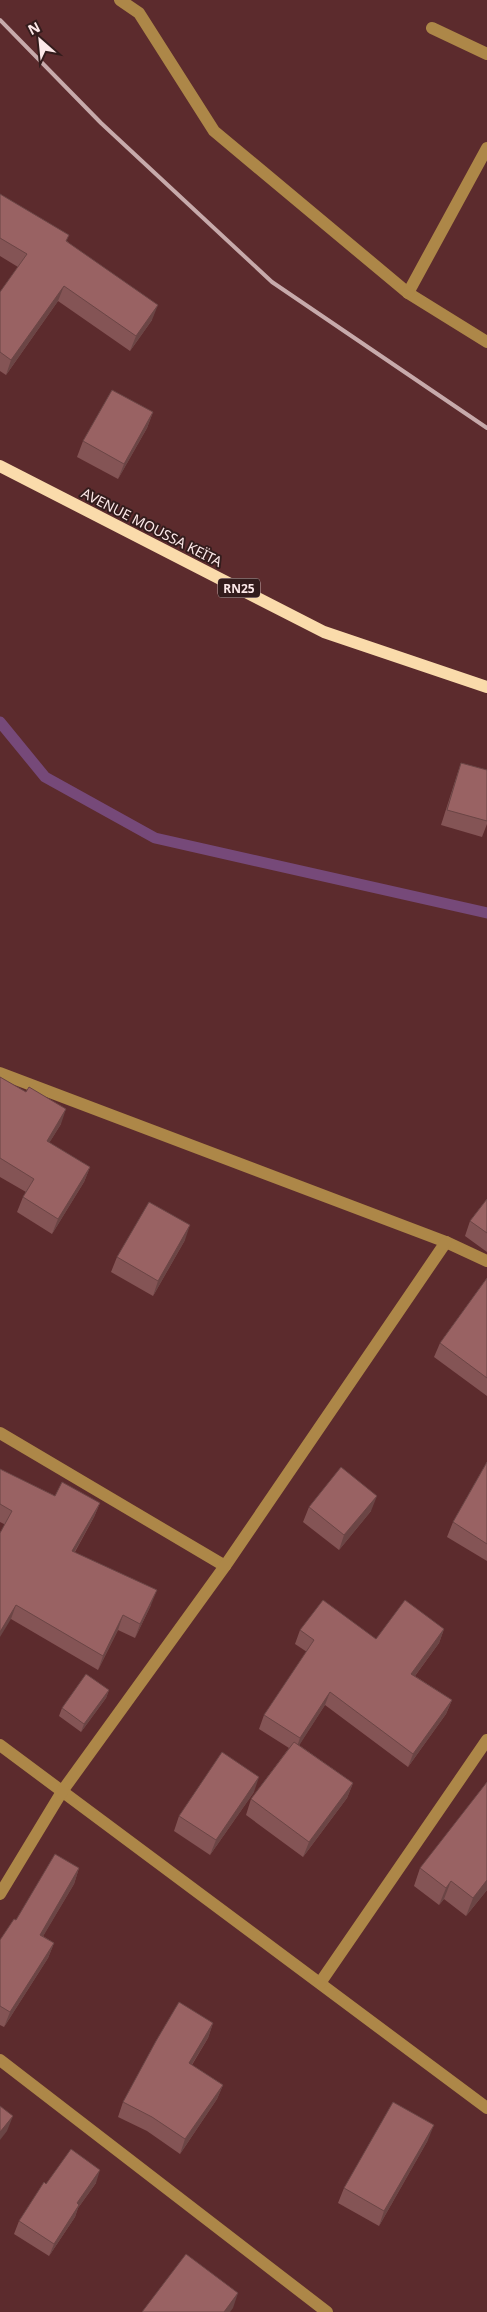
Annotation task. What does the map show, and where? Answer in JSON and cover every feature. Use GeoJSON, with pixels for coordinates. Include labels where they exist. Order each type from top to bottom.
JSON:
{"type":"FeatureCollection","features":[{"type":"Feature","properties":{"kind":"main road","name":"AVENUE MOUSSA KEÏTA"},"geometry":{"type":"LineString","coordinates":[[0,466],[324,632],[487,687]]}},
{"type":"Feature","properties":{"kind":"street"},"geometry":{"type":"LineString","coordinates":[[120,0],[139,13],[214,131],[408,293],[487,342]]}},
{"type":"Feature","properties":{"kind":"street"},"geometry":{"type":"LineString","coordinates":[[432,28],[487,54]]}},
{"type":"Feature","properties":{"kind":"street"},"geometry":{"type":"LineString","coordinates":[[408,293],[487,148]]}},
{"type":"Feature","properties":{"kind":"street"},"geometry":{"type":"LineString","coordinates":[[0,1073],[446,1242],[487,1261]]}},
{"type":"Feature","properties":{"kind":"street"},"geometry":{"type":"LineString","coordinates":[[0,1894],[63,1790],[225,1566],[446,1242]]}},
{"type":"Feature","properties":{"kind":"street"},"geometry":{"type":"LineString","coordinates":[[0,1433],[225,1566]]}},
{"type":"Feature","properties":{"kind":"street"},"geometry":{"type":"LineString","coordinates":[[320,1983],[487,1740]]}},
{"type":"Feature","properties":{"kind":"street"},"geometry":{"type":"LineString","coordinates":[[0,1744],[487,2108]]}},
{"type":"Feature","properties":{"kind":"street"},"geometry":{"type":"LineString","coordinates":[[0,2060],[327,2312]]}},
{"type":"Feature","properties":{"kind":"building"},"geometry":{"type":"Polygon","coordinates":[[[0,194],[69,235],[66,241],[158,305],[136,336],[64,286],[11,360],[0,352],[0,292],[27,254],[0,238],[0,194]]]}},
{"type":"Feature","properties":{"kind":"building"},"geometry":{"type":"Polygon","coordinates":[[[112,390],[153,412],[124,464],[83,441],[112,390]]]}},
{"type":"Feature","properties":{"kind":"building"},"geometry":{"type":"Polygon","coordinates":[[[461,763],[487,770],[487,821],[447,810],[461,763]]]}},
{"type":"Feature","properties":{"kind":"building"},"geometry":{"type":"Polygon","coordinates":[[[0,1077],[26,1092],[29,1087],[66,1109],[47,1141],[90,1167],[58,1219],[23,1197],[34,1179],[0,1158],[0,1077]]]}},
{"type":"Feature","properties":{"kind":"building"},"geometry":{"type":"Polygon","coordinates":[[[487,1199],[487,1233],[470,1221],[487,1199]]]}},
{"type":"Feature","properties":{"kind":"building"},"geometry":{"type":"Polygon","coordinates":[[[149,1202],[190,1225],[158,1281],[117,1257],[149,1202]]]}},
{"type":"Feature","properties":{"kind":"building"},"geometry":{"type":"Polygon","coordinates":[[[487,1278],[487,1378],[440,1343],[487,1278]]]}},
{"type":"Feature","properties":{"kind":"building"},"geometry":{"type":"Polygon","coordinates":[[[487,1462],[487,1544],[453,1522],[487,1462]]]}},
{"type":"Feature","properties":{"kind":"building"},"geometry":{"type":"Polygon","coordinates":[[[341,1467],[377,1496],[344,1535],[309,1507],[341,1467]]]}},
{"type":"Feature","properties":{"kind":"building"},"geometry":{"type":"Polygon","coordinates":[[[0,1469],[55,1496],[62,1482],[100,1503],[72,1551],[157,1590],[140,1624],[123,1615],[103,1656],[16,1605],[0,1632],[0,1533],[12,1511],[0,1504],[0,1469]]]}},
{"type":"Feature","properties":{"kind":"building"},"geometry":{"type":"Polygon","coordinates":[[[323,1600],[376,1639],[405,1600],[444,1629],[411,1674],[452,1700],[413,1754],[330,1692],[300,1738],[264,1715],[314,1640],[300,1630],[323,1600]]]}},
{"type":"Feature","properties":{"kind":"building"},"geometry":{"type":"Polygon","coordinates":[[[86,1674],[109,1690],[84,1724],[62,1708],[86,1674]]]}},
{"type":"Feature","properties":{"kind":"building"},"geometry":{"type":"Polygon","coordinates":[[[294,1742],[353,1783],[309,1842],[251,1799],[294,1742]]]}},
{"type":"Feature","properties":{"kind":"building"},"geometry":{"type":"Polygon","coordinates":[[[222,1752],[259,1777],[216,1840],[179,1816],[222,1752]]]}},
{"type":"Feature","properties":{"kind":"building"},"geometry":{"type":"Polygon","coordinates":[[[487,1782],[487,1880],[473,1898],[451,1881],[446,1888],[420,1868],[487,1782]]]}},
{"type":"Feature","properties":{"kind":"building"},"geometry":{"type":"Polygon","coordinates":[[[55,1854],[79,1868],[40,1935],[54,1943],[10,2012],[0,2006],[0,1940],[14,1919],[16,1920],[55,1854]]]}},
{"type":"Feature","properties":{"kind":"building"},"geometry":{"type":"Polygon","coordinates":[[[179,2002],[213,2023],[189,2063],[223,2085],[185,2139],[152,2117],[123,2102],[179,2002]]]}},
{"type":"Feature","properties":{"kind":"building"},"geometry":{"type":"Polygon","coordinates":[[[393,2102],[434,2125],[384,2211],[344,2188],[393,2102]]]}},
{"type":"Feature","properties":{"kind":"building"},"geometry":{"type":"Polygon","coordinates":[[[0,2106],[13,2116],[0,2132],[0,2106]]]}},
{"type":"Feature","properties":{"kind":"building"},"geometry":{"type":"Polygon","coordinates":[[[71,2149],[100,2170],[77,2203],[79,2205],[54,2244],[19,2221],[44,2182],[46,2184],[71,2149]]]}},
{"type":"Feature","properties":{"kind":"building"},"geometry":{"type":"Polygon","coordinates":[[[186,2254],[238,2293],[224,2312],[142,2312],[186,2254]]]}},
{"type":"Feature","properties":{"kind":"waterway"},"geometry":{"type":"LineString","coordinates":[[0,722],[45,777],[155,838],[487,913]]}},
{"type":"Feature","properties":{"kind":"railway"},"geometry":{"type":"LineString","coordinates":[[0,20],[101,123],[272,282],[487,428]]}}]}
